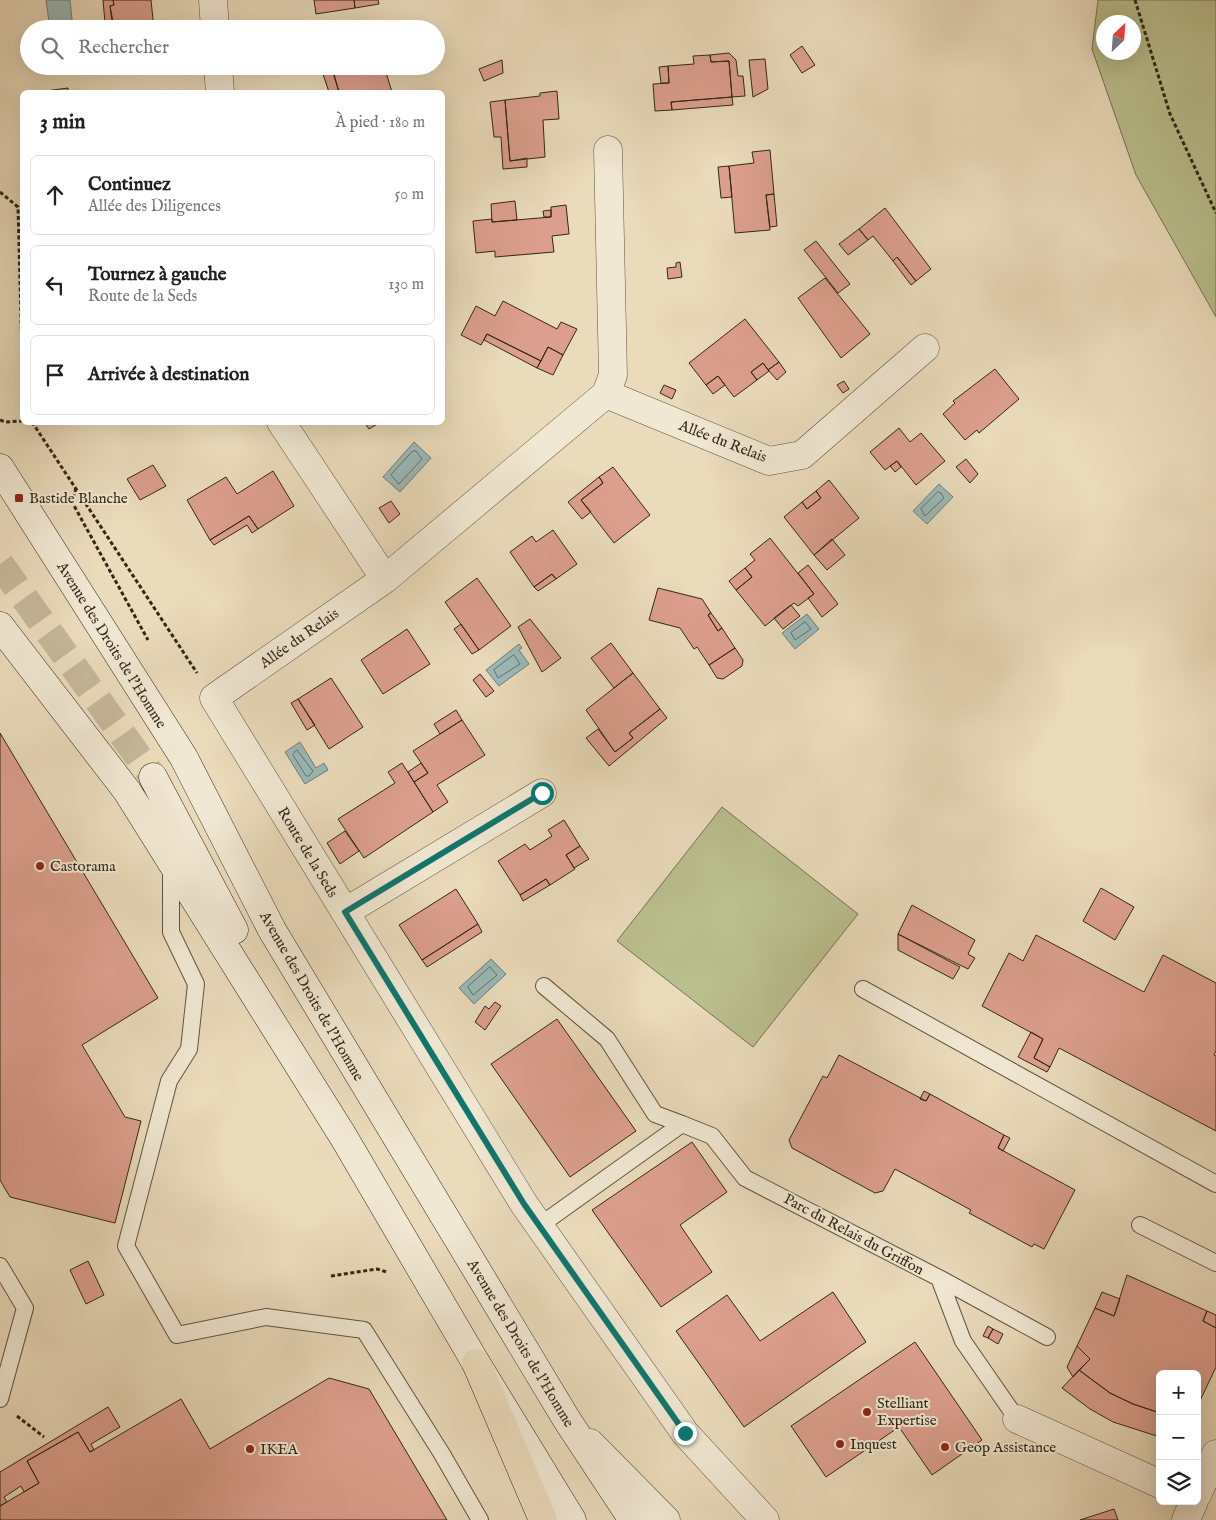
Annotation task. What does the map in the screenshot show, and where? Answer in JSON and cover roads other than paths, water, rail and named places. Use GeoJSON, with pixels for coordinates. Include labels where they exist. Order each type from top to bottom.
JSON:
{"type":"FeatureCollection","features":[{"type":"Feature","properties":{"kind":"highway"},"geometry":{"type":"LineString","coordinates":[[476,1363],[543,1520]]}},
{"type":"Feature","properties":{"kind":"main road"},"geometry":{"type":"LineString","coordinates":[[213,0],[214,20]]}},
{"type":"Feature","properties":{"kind":"main road"},"geometry":{"type":"LineString","coordinates":[[219,75],[220,90]]}},
{"type":"Feature","properties":{"kind":"main road"},"geometry":{"type":"LineString","coordinates":[[606,394],[613,375],[608,150]]}},
{"type":"Feature","properties":{"kind":"main road","name":"Allée du Relais"},"geometry":{"type":"LineString","coordinates":[[214,698],[385,578],[606,394],[769,461],[802,455],[925,348]]}},
{"type":"Feature","properties":{"kind":"main road"},"geometry":{"type":"LineString","coordinates":[[283,425],[385,578]]}},
{"type":"Feature","properties":{"kind":"main road","name":"Avenue des Droits de l'Homme"},"geometry":{"type":"LineString","coordinates":[[0,468],[184,758],[272,930],[567,1420],[633,1520]]}},
{"type":"Feature","properties":{"kind":"main road"},"geometry":{"type":"LineString","coordinates":[[0,626],[127,791],[343,1136],[476,1363],[572,1520]]}},
{"type":"Feature","properties":{"kind":"main road","name":"Route de la Seds"},"geometry":{"type":"LineString","coordinates":[[214,698],[539,1226],[685,1433],[765,1520]]}},
{"type":"Feature","properties":{"kind":"main road"},"geometry":{"type":"LineString","coordinates":[[343,1136],[153,777],[381,1112]]}},
{"type":"Feature","properties":{"kind":"main road"},"geometry":{"type":"LineString","coordinates":[[345,912],[542,793]]}},
{"type":"Feature","properties":{"kind":"main road","name":"Parc du Relais du Griffon"},"geometry":{"type":"LineString","coordinates":[[1017,1419],[1156,1482]]}},
{"type":"Feature","properties":{"kind":"main road"},"geometry":{"type":"LineString","coordinates":[[567,1420],[666,1520]]}},
{"type":"Feature","properties":{"kind":"main road"},"geometry":{"type":"LineString","coordinates":[[1201,1486],[1216,1454]]}},
{"type":"Feature","properties":{"kind":"main road"},"geometry":{"type":"LineString","coordinates":[[1186,1520],[1192,1505]]}},
{"type":"Feature","properties":{"kind":"lane"},"geometry":{"type":"LineString","coordinates":[[171,861],[171,932],[196,984],[189,1049],[169,1081],[126,1246],[177,1335],[266,1317],[364,1330],[442,1454],[480,1520]]}},
{"type":"Feature","properties":{"kind":"lane","name":"Parc du Relais du Griffon"},"geometry":{"type":"LineString","coordinates":[[544,986],[607,1039],[656,1114],[712,1136],[745,1178],[938,1278],[963,1341],[1017,1419]]}},
{"type":"Feature","properties":{"kind":"lane"},"geometry":{"type":"LineString","coordinates":[[863,989],[1216,1184]]}},
{"type":"Feature","properties":{"kind":"lane"},"geometry":{"type":"LineString","coordinates":[[539,1226],[682,1124]]}},
{"type":"Feature","properties":{"kind":"lane"},"geometry":{"type":"LineString","coordinates":[[1140,1225],[1216,1263]]}},
{"type":"Feature","properties":{"kind":"lane"},"geometry":{"type":"LineString","coordinates":[[0,1266],[25,1308],[0,1399]]}},
{"type":"Feature","properties":{"kind":"lane"},"geometry":{"type":"LineString","coordinates":[[938,1278],[1047,1338]]}},
{"type":"Feature","properties":{"kind":"water"},"geometry":{"type":"Polygon","coordinates":[[[46,0],[70,0],[72,20],[49,20],[46,0]]]}},
{"type":"Feature","properties":{"kind":"water"},"geometry":{"type":"Polygon","coordinates":[[[414,442],[431,458],[400,492],[383,477],[414,442]]]}},
{"type":"Feature","properties":{"kind":"water"},"geometry":{"type":"Polygon","coordinates":[[[939,484],[953,497],[927,524],[913,511],[939,484]]]}},
{"type":"Feature","properties":{"kind":"water"},"geometry":{"type":"Polygon","coordinates":[[[807,614],[819,629],[795,649],[782,633],[807,614]]]}},
{"type":"Feature","properties":{"kind":"water"},"geometry":{"type":"Polygon","coordinates":[[[519,644],[522,648],[519,650],[529,664],[499,686],[486,670],[519,644]]]}},
{"type":"Feature","properties":{"kind":"water"},"geometry":{"type":"Polygon","coordinates":[[[300,742],[316,768],[324,763],[328,770],[305,784],[285,752],[300,742]]]}},
{"type":"Feature","properties":{"kind":"water"},"geometry":{"type":"Polygon","coordinates":[[[491,959],[506,974],[474,1004],[459,988],[491,959]]]}},
{"type":"Feature","properties":{"kind":"tunnel"},"geometry":{"type":"LineString","coordinates":[[0,564],[153,777]]}},
{"type":"Feature","properties":{"kind":"place","name":"Bastide Blanche"},"geometry":{"type":"Point","coordinates":[19,498]}},
{"type":"Feature","properties":{"kind":"place","name":"Castorama"},"geometry":{"type":"Point","coordinates":[40,866]}},
{"type":"Feature","properties":{"kind":"place","name":"Stelliant Expertise"},"geometry":{"type":"Point","coordinates":[867,1412]}},
{"type":"Feature","properties":{"kind":"place","name":"Inquest"},"geometry":{"type":"Point","coordinates":[840,1444]}},
{"type":"Feature","properties":{"kind":"place","name":"Geop Assistance"},"geometry":{"type":"Point","coordinates":[945,1447]}},
{"type":"Feature","properties":{"kind":"place","name":"IKEA"},"geometry":{"type":"Point","coordinates":[250,1449]}}]}
